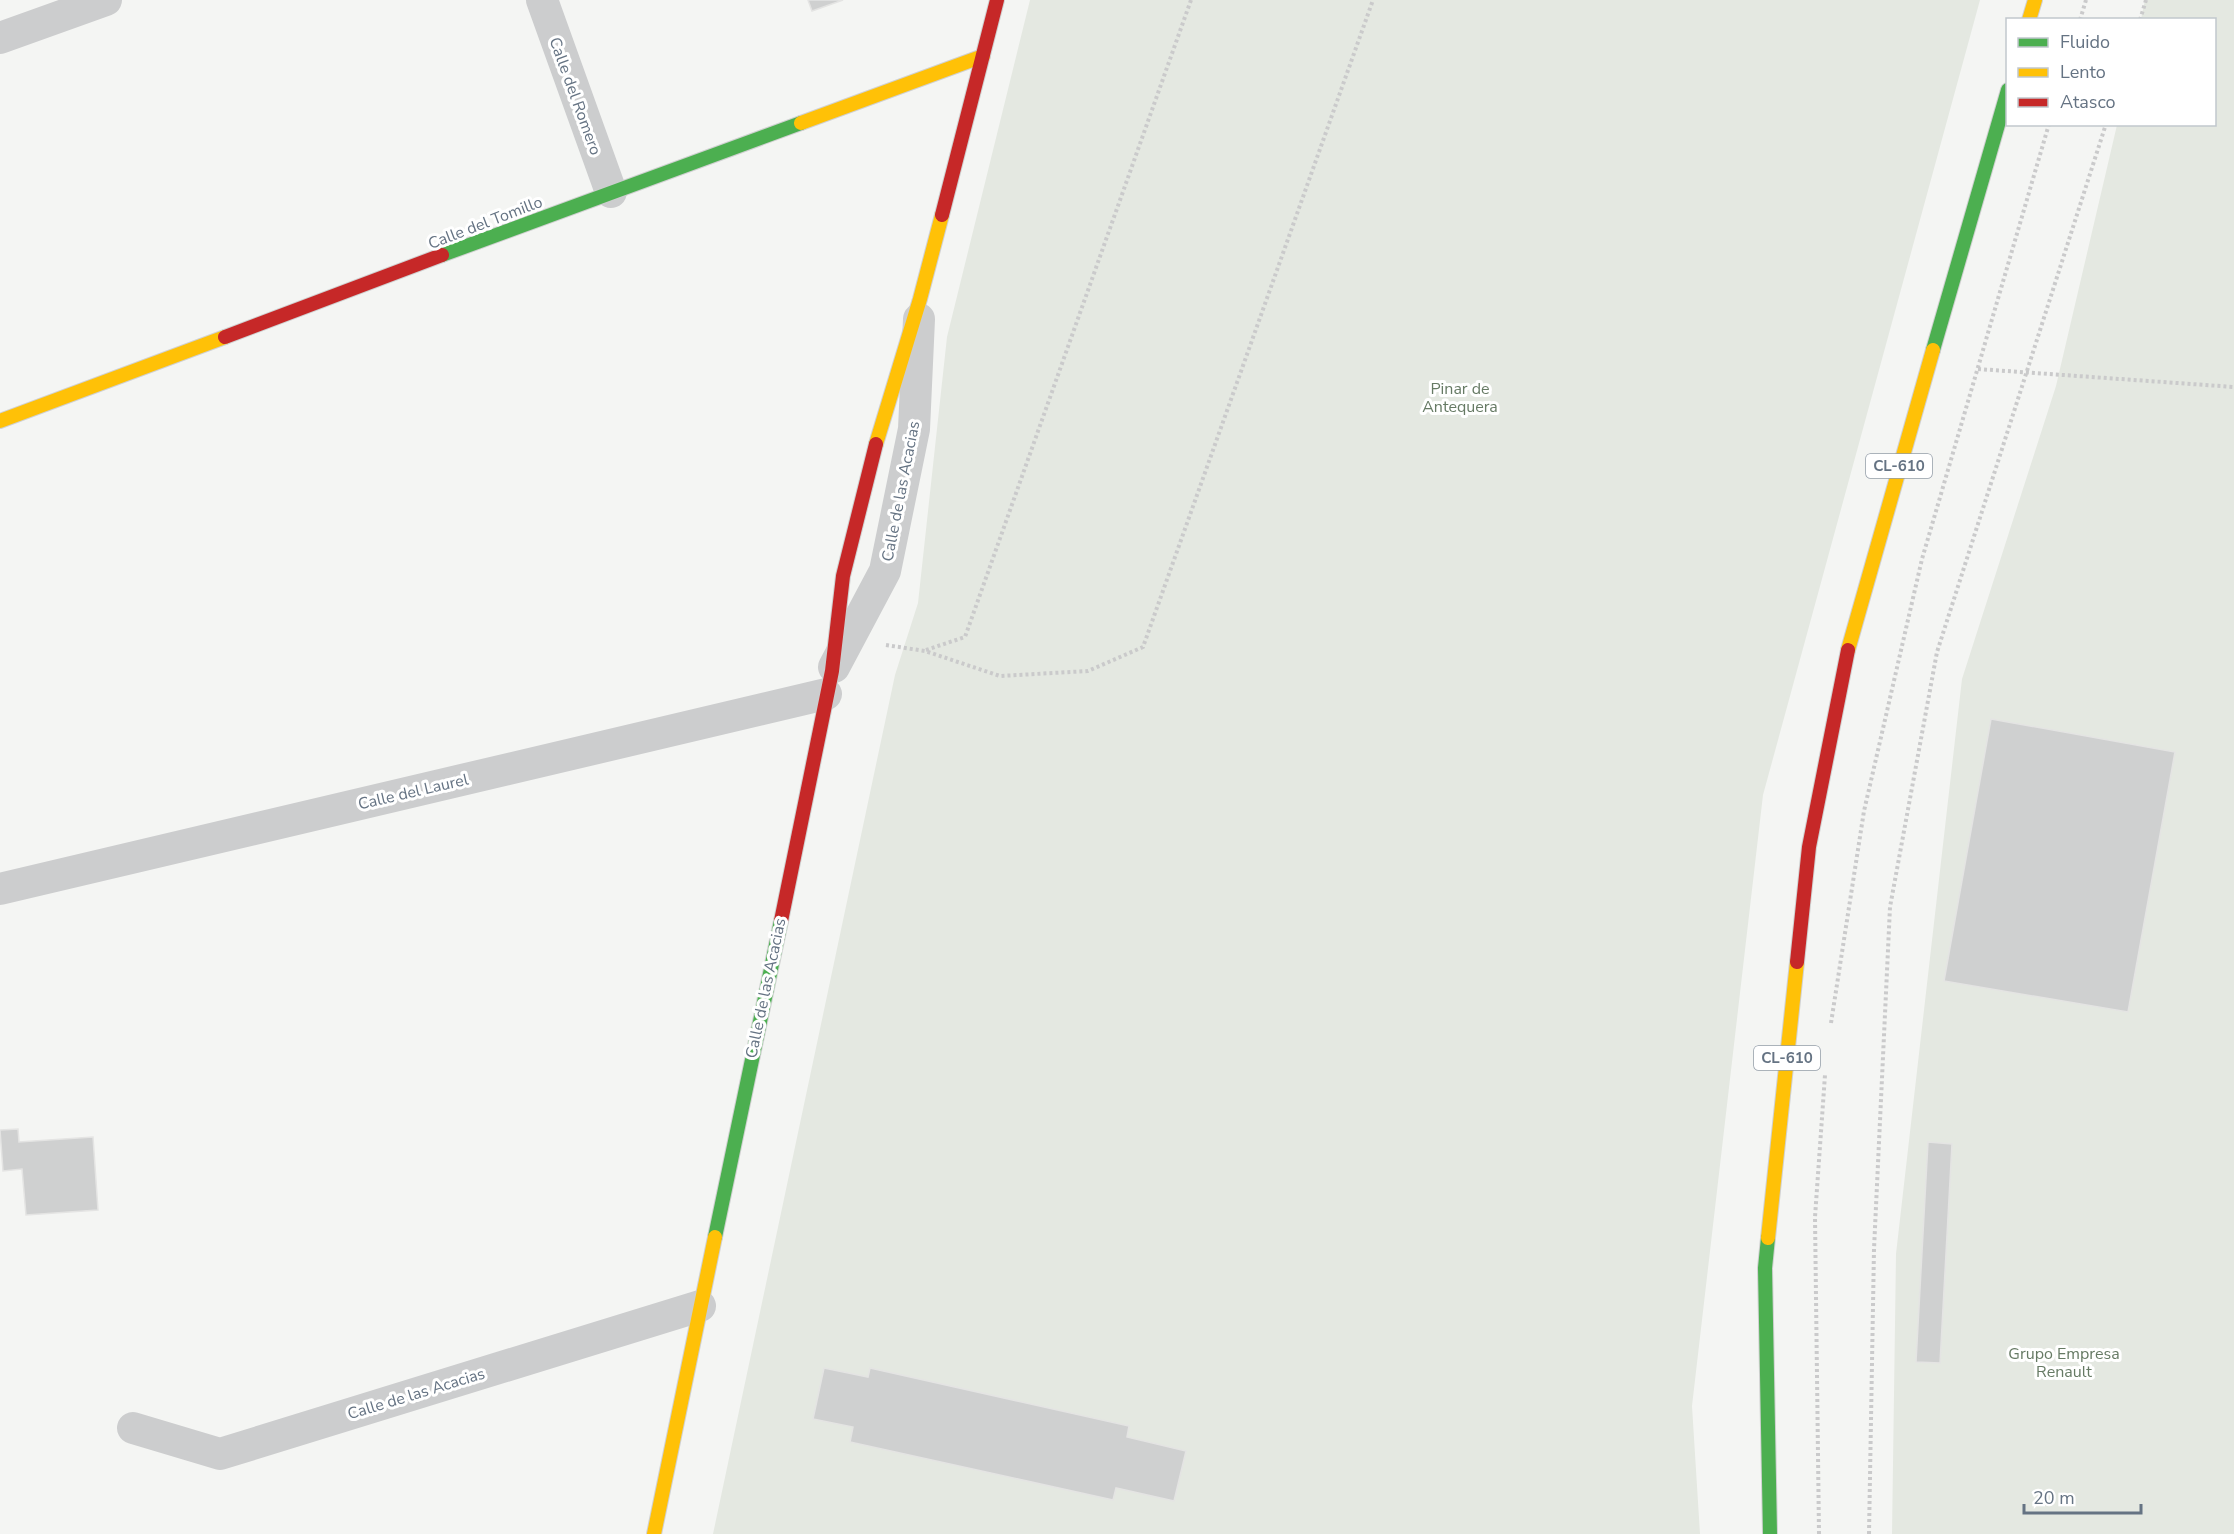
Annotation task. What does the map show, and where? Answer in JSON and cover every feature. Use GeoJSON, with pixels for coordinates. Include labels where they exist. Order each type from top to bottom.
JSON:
{"type":"FeatureCollection","features":[{"type":"Feature","properties":{"kind":"street"},"geometry":{"type":"LineString","coordinates":[[0,38],[106,0]]}},
{"type":"Feature","properties":{"kind":"street","name":"Calle del Romero"},"geometry":{"type":"LineString","coordinates":[[542,0],[611,192]]}},
{"type":"Feature","properties":{"kind":"street","name":"Calle de las Acacias"},"geometry":{"type":"LineString","coordinates":[[654,1534],[829,682],[885,571],[914,429],[920,299],[998,0]]}},
{"type":"Feature","properties":{"kind":"street"},"geometry":{"type":"LineString","coordinates":[[2030,18],[2035,0]]}},
{"type":"Feature","properties":{"kind":"street","name":"Calle del Tomillo"},"geometry":{"type":"LineString","coordinates":[[0,421],[611,192],[983,56]]}},
{"type":"Feature","properties":{"kind":"street","name":"CL-610"},"geometry":{"type":"LineString","coordinates":[[1770,1534],[1765,1269],[1809,847],[1852,633],[2006,94]]}},
{"type":"Feature","properties":{"kind":"street","name":"Calle del Laurel"},"geometry":{"type":"LineString","coordinates":[[0,889],[829,682]]}},
{"type":"Feature","properties":{"kind":"street","name":"Calle de las Acacias"},"geometry":{"type":"LineString","coordinates":[[133,1428],[220,1454],[700,1306]]}},
{"type":"Feature","properties":{"kind":"path"},"geometry":{"type":"LineString","coordinates":[[1191,0],[964,637],[925,651],[1000,676],[1088,671],[1143,647],[1374,0]]}},
{"type":"Feature","properties":{"kind":"path"},"geometry":{"type":"LineString","coordinates":[[2081,18],[2086,0]]}},
{"type":"Feature","properties":{"kind":"path"},"geometry":{"type":"LineString","coordinates":[[2141,18],[2146,0]]}},
{"type":"Feature","properties":{"kind":"path"},"geometry":{"type":"LineString","coordinates":[[1829,1032],[1867,800],[1922,559],[2048,126]]}},
{"type":"Feature","properties":{"kind":"path"},"geometry":{"type":"LineString","coordinates":[[1869,1534],[1874,1249],[1890,907],[1937,652],[2105,126]]}},
{"type":"Feature","properties":{"kind":"path"},"geometry":{"type":"LineString","coordinates":[[1978,369],[2234,387]]}},
{"type":"Feature","properties":{"kind":"path"},"geometry":{"type":"LineString","coordinates":[[1819,1534],[1815,1217],[1826,1066]]}},
{"type":"Feature","properties":{"kind":"green space","name":"Pinar de Antequera"},"geometry":{"type":"Polygon","coordinates":[[[1030,0],[1980,0],[1763,795],[1692,1406],[1700,1534],[713,1534],[895,675],[918,603],[947,337],[1030,0]]]}},
{"type":"Feature","properties":{"kind":"green space","name":"Grupo Empresa Renault"},"geometry":{"type":"Polygon","coordinates":[[[2145,0],[2234,0],[2234,1534],[1892,1534],[1896,1254],[1962,679],[2056,386],[2117,126],[2216,126],[2216,18],[2141,18],[2145,0]]]}},
{"type":"Feature","properties":{"kind":"building"},"geometry":{"type":"Polygon","coordinates":[[[808,0],[843,0],[812,11],[808,0]]]}},
{"type":"Feature","properties":{"kind":"building"},"geometry":{"type":"Polygon","coordinates":[[[1991,719],[2175,752],[2128,1012],[1944,981],[1991,719]]]}},
{"type":"Feature","properties":{"kind":"building"},"geometry":{"type":"Polygon","coordinates":[[[18,1129],[19,1142],[93,1137],[98,1210],[26,1215],[22,1169],[3,1171],[0,1130],[18,1129]]]}},
{"type":"Feature","properties":{"kind":"building"},"geometry":{"type":"Polygon","coordinates":[[[1928,1142],[1952,1144],[1940,1363],[1916,1362],[1928,1142]]]}},
{"type":"Feature","properties":{"kind":"building"},"geometry":{"type":"Polygon","coordinates":[[[824,1368],[868,1377],[870,1368],[1129,1426],[1127,1437],[1186,1451],[1174,1501],[1116,1488],[1113,1500],[850,1442],[853,1427],[813,1419],[824,1368]]]}},
{"type":"Feature","properties":{"kind":"traffic: fast"},"geometry":{"type":"LineString","coordinates":[[1933,350],[2006,97]]}},
{"type":"Feature","properties":{"kind":"traffic: fast"},"geometry":{"type":"LineString","coordinates":[[442,255],[801,123]]}},
{"type":"Feature","properties":{"kind":"traffic: fast"},"geometry":{"type":"LineString","coordinates":[[715,1237],[781,921]]}},
{"type":"Feature","properties":{"kind":"traffic: fast"},"geometry":{"type":"LineString","coordinates":[[1768,1238],[1765,1268],[1770,1534]]}},
{"type":"Feature","properties":{"kind":"traffic: slow"},"geometry":{"type":"LineString","coordinates":[[2030,18],[2035,0]]}},
{"type":"Feature","properties":{"kind":"traffic: slow"},"geometry":{"type":"LineString","coordinates":[[801,123],[983,56]]}},
{"type":"Feature","properties":{"kind":"traffic: slow"},"geometry":{"type":"LineString","coordinates":[[876,444],[920,299],[942,215]]}},
{"type":"Feature","properties":{"kind":"traffic: slow"},"geometry":{"type":"LineString","coordinates":[[0,421],[225,337]]}},
{"type":"Feature","properties":{"kind":"traffic: slow"},"geometry":{"type":"LineString","coordinates":[[1848,650],[1933,350]]}},
{"type":"Feature","properties":{"kind":"traffic: slow"},"geometry":{"type":"LineString","coordinates":[[1768,1238],[1797,962]]}},
{"type":"Feature","properties":{"kind":"traffic: slow"},"geometry":{"type":"LineString","coordinates":[[654,1534],[715,1237]]}},
{"type":"Feature","properties":{"kind":"traffic: jam"},"geometry":{"type":"LineString","coordinates":[[942,215],[997,0]]}},
{"type":"Feature","properties":{"kind":"traffic: jam"},"geometry":{"type":"LineString","coordinates":[[225,337],[442,255]]}},
{"type":"Feature","properties":{"kind":"traffic: jam"},"geometry":{"type":"LineString","coordinates":[[781,921],[832,671],[843,576],[876,444]]}},
{"type":"Feature","properties":{"kind":"traffic: jam"},"geometry":{"type":"LineString","coordinates":[[1797,962],[1809,847],[1848,650]]}}]}
